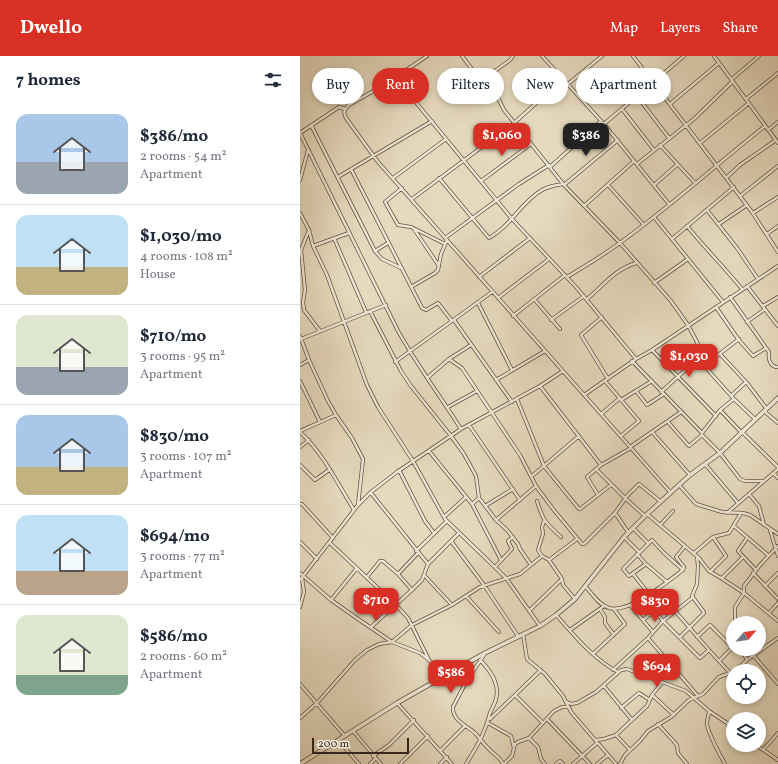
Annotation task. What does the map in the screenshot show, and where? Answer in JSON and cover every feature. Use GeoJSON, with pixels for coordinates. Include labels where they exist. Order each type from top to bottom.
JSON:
{"type":"FeatureCollection","features":[{"type":"Feature","properties":{"kind":"street"},"geometry":{"type":"LineString","coordinates":[[409,68],[427,56]]}},
{"type":"Feature","properties":{"kind":"street"},"geometry":{"type":"LineString","coordinates":[[462,56],[471,68]]}},
{"type":"Feature","properties":{"kind":"street"},"geometry":{"type":"LineString","coordinates":[[499,68],[510,60],[512,56]]}},
{"type":"Feature","properties":{"kind":"street"},"geometry":{"type":"LineString","coordinates":[[542,56],[553,68]]}},
{"type":"Feature","properties":{"kind":"street"},"geometry":{"type":"LineString","coordinates":[[602,56],[568,84],[618,140],[669,204]]}},
{"type":"Feature","properties":{"kind":"street"},"geometry":{"type":"LineString","coordinates":[[633,56],[642,68]]}},
{"type":"Feature","properties":{"kind":"street"},"geometry":{"type":"LineString","coordinates":[[670,68],[684,56]]}},
{"type":"Feature","properties":{"kind":"street"},"geometry":{"type":"LineString","coordinates":[[714,56],[777,142],[740,165],[726,178]]}},
{"type":"Feature","properties":{"kind":"street"},"geometry":{"type":"LineString","coordinates":[[716,60],[720,56]]}},
{"type":"Feature","properties":{"kind":"street"},"geometry":{"type":"LineString","coordinates":[[637,164],[694,119],[732,80],[759,56]]}},
{"type":"Feature","properties":{"kind":"street"},"geometry":{"type":"LineString","coordinates":[[671,103],[720,64]]}},
{"type":"Feature","properties":{"kind":"street"},"geometry":{"type":"LineString","coordinates":[[746,99],[778,73]]}},
{"type":"Feature","properties":{"kind":"street"},"geometry":{"type":"LineString","coordinates":[[372,92],[349,105],[345,109],[344,114],[373,156],[670,492]]}},
{"type":"Feature","properties":{"kind":"street"},"geometry":{"type":"LineString","coordinates":[[700,143],[749,103]]}},
{"type":"Feature","properties":{"kind":"street"},"geometry":{"type":"LineString","coordinates":[[418,104],[512,219],[587,299],[636,359]]}},
{"type":"Feature","properties":{"kind":"street"},"geometry":{"type":"LineString","coordinates":[[501,104],[514,123],[564,185],[620,244],[670,301],[688,325],[705,365],[731,396],[755,418]]}},
{"type":"Feature","properties":{"kind":"street"},"geometry":{"type":"LineString","coordinates":[[412,199],[514,123],[535,104]]}},
{"type":"Feature","properties":{"kind":"street"},"geometry":{"type":"LineString","coordinates":[[604,124],[628,104]]}},
{"type":"Feature","properties":{"kind":"street"},"geometry":{"type":"LineString","coordinates":[[643,104],[669,138]]}},
{"type":"Feature","properties":{"kind":"street"},"geometry":{"type":"LineString","coordinates":[[670,104],[753,213],[778,252]]}},
{"type":"Feature","properties":{"kind":"street"},"geometry":{"type":"LineString","coordinates":[[345,109],[339,107],[300,133],[410,352],[461,429]]}},
{"type":"Feature","properties":{"kind":"street"},"geometry":{"type":"LineString","coordinates":[[622,109],[654,150]]}},
{"type":"Feature","properties":{"kind":"street"},"geometry":{"type":"LineString","coordinates":[[338,177],[432,121]]}},
{"type":"Feature","properties":{"kind":"street"},"geometry":{"type":"LineString","coordinates":[[411,288],[433,275],[438,270],[446,239],[496,200],[550,166],[602,121]]}},
{"type":"Feature","properties":{"kind":"street"},"geometry":{"type":"LineString","coordinates":[[768,130],[778,122]]}},
{"type":"Feature","properties":{"kind":"street"},"geometry":{"type":"LineString","coordinates":[[311,125],[375,251],[382,259],[401,268]]}},
{"type":"Feature","properties":{"kind":"street"},"geometry":{"type":"LineString","coordinates":[[513,316],[566,276],[620,244],[765,126]]}},
{"type":"Feature","properties":{"kind":"street"},"geometry":{"type":"LineString","coordinates":[[393,178],[446,139]]}},
{"type":"Feature","properties":{"kind":"street"},"geometry":{"type":"LineString","coordinates":[[440,178],[489,238],[512,219],[532,197],[550,186],[564,185],[618,140]]}},
{"type":"Feature","properties":{"kind":"street"},"geometry":{"type":"LineString","coordinates":[[481,181],[531,144]]}},
{"type":"Feature","properties":{"kind":"street"},"geometry":{"type":"LineString","coordinates":[[660,145],[695,183]]}},
{"type":"Feature","properties":{"kind":"street"},"geometry":{"type":"LineString","coordinates":[[300,180],[308,150]]}},
{"type":"Feature","properties":{"kind":"street"},"geometry":{"type":"LineString","coordinates":[[584,206],[634,160]]}},
{"type":"Feature","properties":{"kind":"street"},"geometry":{"type":"LineString","coordinates":[[654,185],[678,164]]}},
{"type":"Feature","properties":{"kind":"street"},"geometry":{"type":"LineString","coordinates":[[740,196],[778,166]]}},
{"type":"Feature","properties":{"kind":"street"},"geometry":{"type":"LineString","coordinates":[[351,169],[422,308],[426,310],[438,303],[453,320],[512,402]]}},
{"type":"Feature","properties":{"kind":"street"},"geometry":{"type":"LineString","coordinates":[[608,185],[644,225]]}},
{"type":"Feature","properties":{"kind":"street"},"geometry":{"type":"LineString","coordinates":[[672,239],[734,187]]}},
{"type":"Feature","properties":{"kind":"street"},"geometry":{"type":"LineString","coordinates":[[402,188],[386,200],[386,204],[399,226],[414,228],[445,244]]}},
{"type":"Feature","properties":{"kind":"street"},"geometry":{"type":"LineString","coordinates":[[753,213],[778,196]]}},
{"type":"Feature","properties":{"kind":"street"},"geometry":{"type":"LineString","coordinates":[[718,224],[747,205]]}},
{"type":"Feature","properties":{"kind":"street"},"geometry":{"type":"LineString","coordinates":[[707,210],[737,248],[758,279]]}},
{"type":"Feature","properties":{"kind":"street"},"geometry":{"type":"LineString","coordinates":[[300,213],[309,230],[313,246],[344,321],[367,385],[378,407],[413,461],[444,517],[506,578],[540,626]]}},
{"type":"Feature","properties":{"kind":"street"},"geometry":{"type":"LineString","coordinates":[[654,217],[723,302]]}},
{"type":"Feature","properties":{"kind":"street"},"geometry":{"type":"LineString","coordinates":[[688,226],[742,289]]}},
{"type":"Feature","properties":{"kind":"street"},"geometry":{"type":"LineString","coordinates":[[766,234],[778,226]]}},
{"type":"Feature","properties":{"kind":"street"},"geometry":{"type":"LineString","coordinates":[[414,228],[439,266]]}},
{"type":"Feature","properties":{"kind":"street"},"geometry":{"type":"LineString","coordinates":[[309,230],[301,250],[305,294],[303,306],[304,310],[320,330]]}},
{"type":"Feature","properties":{"kind":"street"},"geometry":{"type":"LineString","coordinates":[[313,246],[349,233]]}},
{"type":"Feature","properties":{"kind":"street"},"geometry":{"type":"LineString","coordinates":[[334,238],[366,312]]}},
{"type":"Feature","properties":{"kind":"street"},"geometry":{"type":"LineString","coordinates":[[479,277],[530,238]]}},
{"type":"Feature","properties":{"kind":"street"},"geometry":{"type":"LineString","coordinates":[[375,251],[388,243]]}},
{"type":"Feature","properties":{"kind":"street"},"geometry":{"type":"LineString","coordinates":[[498,298],[549,259]]}},
{"type":"Feature","properties":{"kind":"street"},"geometry":{"type":"LineString","coordinates":[[654,283],[688,259]]}},
{"type":"Feature","properties":{"kind":"street"},"geometry":{"type":"LineString","coordinates":[[587,299],[617,271],[625,266],[636,263]]}},
{"type":"Feature","properties":{"kind":"street"},"geometry":{"type":"LineString","coordinates":[[584,395],[632,361],[652,350],[777,267]]}},
{"type":"Feature","properties":{"kind":"street"},"geometry":{"type":"LineString","coordinates":[[747,286],[778,326]]}},
{"type":"Feature","properties":{"kind":"street"},"geometry":{"type":"LineString","coordinates":[[395,362],[492,292]]}},
{"type":"Feature","properties":{"kind":"street"},"geometry":{"type":"LineString","coordinates":[[551,320],[584,296]]}},
{"type":"Feature","properties":{"kind":"street"},"geometry":{"type":"LineString","coordinates":[[730,297],[769,352],[770,362],[772,365],[778,368]]}},
{"type":"Feature","properties":{"kind":"street"},"geometry":{"type":"LineString","coordinates":[[747,322],[778,297]]}},
{"type":"Feature","properties":{"kind":"street"},"geometry":{"type":"LineString","coordinates":[[534,299],[560,329]]}},
{"type":"Feature","properties":{"kind":"street"},"geometry":{"type":"LineString","coordinates":[[478,303],[512,370]]}},
{"type":"Feature","properties":{"kind":"street"},"geometry":{"type":"LineString","coordinates":[[358,505],[363,459],[352,438],[336,415],[309,360],[301,338],[386,305]]}},
{"type":"Feature","properties":{"kind":"street"},"geometry":{"type":"LineString","coordinates":[[716,307],[739,339],[754,356],[766,348]]}},
{"type":"Feature","properties":{"kind":"street"},"geometry":{"type":"LineString","coordinates":[[370,310],[395,362],[411,386],[464,454],[476,475],[479,498],[496,520],[513,537],[532,565]]}},
{"type":"Feature","properties":{"kind":"street"},"geometry":{"type":"LineString","coordinates":[[602,317],[581,335],[606,380],[640,422],[621,436]]}},
{"type":"Feature","properties":{"kind":"street"},"geometry":{"type":"LineString","coordinates":[[705,365],[739,339]]}},
{"type":"Feature","properties":{"kind":"street"},"geometry":{"type":"LineString","coordinates":[[427,378],[449,359],[471,345]]}},
{"type":"Feature","properties":{"kind":"street"},"geometry":{"type":"LineString","coordinates":[[652,350],[716,416]]}},
{"type":"Feature","properties":{"kind":"street"},"geometry":{"type":"LineString","coordinates":[[496,380],[545,351]]}},
{"type":"Feature","properties":{"kind":"street"},"geometry":{"type":"LineString","coordinates":[[720,354],[746,382],[765,409],[778,423]]}},
{"type":"Feature","properties":{"kind":"street"},"geometry":{"type":"LineString","coordinates":[[636,391],[647,405],[663,393],[677,377],[702,355]]}},
{"type":"Feature","properties":{"kind":"street"},"geometry":{"type":"LineString","coordinates":[[449,359],[460,366],[520,455],[536,486],[578,539],[584,544],[615,513],[625,498],[639,484],[660,501]]}},
{"type":"Feature","properties":{"kind":"street"},"geometry":{"type":"LineString","coordinates":[[300,365],[309,360]]}},
{"type":"Feature","properties":{"kind":"street"},"geometry":{"type":"LineString","coordinates":[[632,361],[720,453],[740,479],[745,481],[764,481]]}},
{"type":"Feature","properties":{"kind":"street"},"geometry":{"type":"LineString","coordinates":[[302,578],[358,505],[371,492],[399,470],[461,429],[512,402],[563,371]]}},
{"type":"Feature","properties":{"kind":"street"},"geometry":{"type":"LineString","coordinates":[[601,414],[621,399],[652,381]]}},
{"type":"Feature","properties":{"kind":"street"},"geometry":{"type":"LineString","coordinates":[[300,382],[320,422]]}},
{"type":"Feature","properties":{"kind":"street"},"geometry":{"type":"LineString","coordinates":[[731,396],[746,382]]}},
{"type":"Feature","properties":{"kind":"street"},"geometry":{"type":"LineString","coordinates":[[540,386],[601,465]]}},
{"type":"Feature","properties":{"kind":"street"},"geometry":{"type":"LineString","coordinates":[[447,408],[477,391]]}},
{"type":"Feature","properties":{"kind":"street"},"geometry":{"type":"LineString","coordinates":[[301,764],[344,735],[397,703],[485,653],[540,626],[556,615],[575,599],[586,587],[632,527],[690,475],[720,453],[755,418],[778,398]]}},
{"type":"Feature","properties":{"kind":"street"},"geometry":{"type":"LineString","coordinates":[[517,399],[544,466],[579,509],[611,485]]}},
{"type":"Feature","properties":{"kind":"street"},"geometry":{"type":"LineString","coordinates":[[668,422],[689,446],[702,434],[720,410],[734,399]]}},
{"type":"Feature","properties":{"kind":"street"},"geometry":{"type":"LineString","coordinates":[[720,410],[778,468],[727,513]]}},
{"type":"Feature","properties":{"kind":"street"},"geometry":{"type":"LineString","coordinates":[[598,495],[586,478],[601,465],[631,447],[681,412]]}},
{"type":"Feature","properties":{"kind":"street"},"geometry":{"type":"LineString","coordinates":[[336,415],[300,432],[309,440],[354,510]]}},
{"type":"Feature","properties":{"kind":"street"},"geometry":{"type":"LineString","coordinates":[[469,425],[520,500]]}},
{"type":"Feature","properties":{"kind":"street"},"geometry":{"type":"LineString","coordinates":[[652,432],[690,475]]}},
{"type":"Feature","properties":{"kind":"street"},"geometry":{"type":"LineString","coordinates":[[532,476],[579,436]]}},
{"type":"Feature","properties":{"kind":"street"},"geometry":{"type":"LineString","coordinates":[[300,447],[309,440]]}},
{"type":"Feature","properties":{"kind":"street"},"geometry":{"type":"LineString","coordinates":[[429,451],[472,504],[501,560]]}},
{"type":"Feature","properties":{"kind":"street"},"geometry":{"type":"LineString","coordinates":[[705,464],[738,503]]}},
{"type":"Feature","properties":{"kind":"street"},"geometry":{"type":"LineString","coordinates":[[300,465],[315,480],[329,470]]}},
{"type":"Feature","properties":{"kind":"street"},"geometry":{"type":"LineString","coordinates":[[596,469],[625,498],[694,553],[710,572],[722,578],[778,621]]}},
{"type":"Feature","properties":{"kind":"street"},"geometry":{"type":"LineString","coordinates":[[399,470],[434,533]]}},
{"type":"Feature","properties":{"kind":"street"},"geometry":{"type":"LineString","coordinates":[[773,473],[778,478]]}},
{"type":"Feature","properties":{"kind":"street"},"geometry":{"type":"LineString","coordinates":[[679,485],[696,504],[727,513],[741,513],[750,515],[778,534]]}},
{"type":"Feature","properties":{"kind":"street"},"geometry":{"type":"LineString","coordinates":[[496,520],[536,486]]}},
{"type":"Feature","properties":{"kind":"street"},"geometry":{"type":"LineString","coordinates":[[485,506],[513,489]]}},
{"type":"Feature","properties":{"kind":"street"},"geometry":{"type":"LineString","coordinates":[[371,492],[428,564]]}},
{"type":"Feature","properties":{"kind":"street"},"geometry":{"type":"LineString","coordinates":[[749,494],[759,506],[764,524]]}},
{"type":"Feature","properties":{"kind":"street"},"geometry":{"type":"LineString","coordinates":[[444,517],[466,497]]}},
{"type":"Feature","properties":{"kind":"street"},"geometry":{"type":"LineString","coordinates":[[472,504],[479,498]]}},
{"type":"Feature","properties":{"kind":"street"},"geometry":{"type":"LineString","coordinates":[[537,501],[541,516],[561,537]]}},
{"type":"Feature","properties":{"kind":"street"},"geometry":{"type":"LineString","coordinates":[[300,504],[302,504],[333,538]]}},
{"type":"Feature","properties":{"kind":"street"},"geometry":{"type":"LineString","coordinates":[[660,525],[673,511]]}},
{"type":"Feature","properties":{"kind":"street"},"geometry":{"type":"LineString","coordinates":[[615,513],[628,532]]}},
{"type":"Feature","properties":{"kind":"street"},"geometry":{"type":"LineString","coordinates":[[694,553],[712,537],[729,533],[741,513]]}},
{"type":"Feature","properties":{"kind":"street"},"geometry":{"type":"LineString","coordinates":[[544,520],[542,527],[544,534],[538,550],[542,556],[549,560],[562,579],[563,585],[575,599]]}},
{"type":"Feature","properties":{"kind":"street"},"geometry":{"type":"LineString","coordinates":[[398,574],[434,533],[447,521]]}},
{"type":"Feature","properties":{"kind":"street"},"geometry":{"type":"LineString","coordinates":[[734,526],[769,556]]}},
{"type":"Feature","properties":{"kind":"street"},"geometry":{"type":"LineString","coordinates":[[632,527],[648,543]]}},
{"type":"Feature","properties":{"kind":"street"},"geometry":{"type":"LineString","coordinates":[[769,528],[778,556]]}},
{"type":"Feature","properties":{"kind":"street"},"geometry":{"type":"LineString","coordinates":[[371,627],[412,590],[424,575],[428,564],[460,533]]}},
{"type":"Feature","properties":{"kind":"street"},"geometry":{"type":"LineString","coordinates":[[495,567],[512,549],[508,541],[513,537]]}},
{"type":"Feature","properties":{"kind":"street"},"geometry":{"type":"LineString","coordinates":[[624,537],[646,564],[667,582]]}},
{"type":"Feature","properties":{"kind":"street"},"geometry":{"type":"LineString","coordinates":[[710,572],[726,555],[712,537]]}},
{"type":"Feature","properties":{"kind":"street"},"geometry":{"type":"LineString","coordinates":[[748,538],[737,551],[756,570]]}},
{"type":"Feature","properties":{"kind":"street"},"geometry":{"type":"LineString","coordinates":[[549,560],[578,539]]}},
{"type":"Feature","properties":{"kind":"street"},"geometry":{"type":"LineString","coordinates":[[646,564],[628,576],[623,568],[648,543],[653,540],[664,553],[683,570]]}},
{"type":"Feature","properties":{"kind":"street"},"geometry":{"type":"LineString","coordinates":[[451,541],[518,636]]}},
{"type":"Feature","properties":{"kind":"street"},"geometry":{"type":"LineString","coordinates":[[300,542],[317,559]]}},
{"type":"Feature","properties":{"kind":"street"},"geometry":{"type":"LineString","coordinates":[[330,542],[396,605],[412,625],[434,667],[450,673]]}},
{"type":"Feature","properties":{"kind":"street"},"geometry":{"type":"LineString","coordinates":[[683,570],[684,567],[676,557],[685,546]]}},
{"type":"Feature","properties":{"kind":"street"},"geometry":{"type":"LineString","coordinates":[[734,616],[735,607],[744,594],[744,586],[756,570],[778,546]]}},
{"type":"Feature","properties":{"kind":"street"},"geometry":{"type":"LineString","coordinates":[[300,718],[317,703],[355,660],[373,647],[379,644],[392,642],[412,625],[452,605],[484,586],[520,574],[542,556]]}},
{"type":"Feature","properties":{"kind":"street"},"geometry":{"type":"LineString","coordinates":[[613,670],[648,638],[663,621],[692,598],[697,584],[697,556]]}},
{"type":"Feature","properties":{"kind":"street"},"geometry":{"type":"LineString","coordinates":[[722,578],[743,557]]}},
{"type":"Feature","properties":{"kind":"street"},"geometry":{"type":"LineString","coordinates":[[367,577],[382,560],[398,574],[412,590]]}},
{"type":"Feature","properties":{"kind":"street"},"geometry":{"type":"LineString","coordinates":[[331,600],[357,568]]}},
{"type":"Feature","properties":{"kind":"street"},"geometry":{"type":"LineString","coordinates":[[586,587],[604,606],[614,609],[623,608],[643,598],[683,570]]}},
{"type":"Feature","properties":{"kind":"street"},"geometry":{"type":"LineString","coordinates":[[300,573],[304,592],[300,607]]}},
{"type":"Feature","properties":{"kind":"street"},"geometry":{"type":"LineString","coordinates":[[754,573],[777,597]]}},
{"type":"Feature","properties":{"kind":"street"},"geometry":{"type":"LineString","coordinates":[[765,586],[778,573]]}},
{"type":"Feature","properties":{"kind":"street"},"geometry":{"type":"LineString","coordinates":[[633,574],[649,594]]}},
{"type":"Feature","properties":{"kind":"street"},"geometry":{"type":"LineString","coordinates":[[424,575],[452,605]]}},
{"type":"Feature","properties":{"kind":"street"},"geometry":{"type":"LineString","coordinates":[[302,578],[392,642],[416,651],[429,660]]}},
{"type":"Feature","properties":{"kind":"street"},"geometry":{"type":"LineString","coordinates":[[529,611],[562,579]]}},
{"type":"Feature","properties":{"kind":"street"},"geometry":{"type":"LineString","coordinates":[[466,596],[500,632]]}},
{"type":"Feature","properties":{"kind":"street"},"geometry":{"type":"LineString","coordinates":[[643,598],[663,621],[700,658],[709,650]]}},
{"type":"Feature","properties":{"kind":"street"},"geometry":{"type":"LineString","coordinates":[[680,637],[704,612],[692,598]]}},
{"type":"Feature","properties":{"kind":"street"},"geometry":{"type":"LineString","coordinates":[[769,613],[778,603]]}},
{"type":"Feature","properties":{"kind":"street"},"geometry":{"type":"LineString","coordinates":[[630,605],[654,632]]}},
{"type":"Feature","properties":{"kind":"street"},"geometry":{"type":"LineString","coordinates":[[570,630],[604,606]]}},
{"type":"Feature","properties":{"kind":"street"},"geometry":{"type":"LineString","coordinates":[[600,609],[606,617],[605,623],[614,635]]}},
{"type":"Feature","properties":{"kind":"street"},"geometry":{"type":"LineString","coordinates":[[593,654],[625,624],[614,609]]}},
{"type":"Feature","properties":{"kind":"street"},"geometry":{"type":"LineString","coordinates":[[643,620],[654,611]]}},
{"type":"Feature","properties":{"kind":"street"},"geometry":{"type":"LineString","coordinates":[[675,611],[719,661],[726,666]]}},
{"type":"Feature","properties":{"kind":"street"},"geometry":{"type":"LineString","coordinates":[[556,615],[593,654],[613,670],[618,672]]}},
{"type":"Feature","properties":{"kind":"street"},"geometry":{"type":"LineString","coordinates":[[697,637],[710,625],[726,640]]}},
{"type":"Feature","properties":{"kind":"street"},"geometry":{"type":"LineString","coordinates":[[523,634],[527,659],[541,670],[563,696],[568,707],[616,764]]}},
{"type":"Feature","properties":{"kind":"street"},"geometry":{"type":"LineString","coordinates":[[648,638],[698,696]]}},
{"type":"Feature","properties":{"kind":"street"},"geometry":{"type":"LineString","coordinates":[[766,647],[778,638]]}},
{"type":"Feature","properties":{"kind":"street"},"geometry":{"type":"LineString","coordinates":[[485,653],[466,682],[453,707],[454,714],[500,759],[503,764],[512,756],[514,748],[518,742],[529,738],[558,708],[568,707]]}},
{"type":"Feature","properties":{"kind":"street"},"geometry":{"type":"LineString","coordinates":[[719,661],[726,654]]}},
{"type":"Feature","properties":{"kind":"street"},"geometry":{"type":"LineString","coordinates":[[745,656],[747,660]]}},
{"type":"Feature","properties":{"kind":"street"},"geometry":{"type":"LineString","coordinates":[[742,664],[754,656],[778,683]]}},
{"type":"Feature","properties":{"kind":"street"},"geometry":{"type":"LineString","coordinates":[[466,764],[474,753],[488,724],[497,692],[496,684],[492,676],[480,660]]}},
{"type":"Feature","properties":{"kind":"street"},"geometry":{"type":"LineString","coordinates":[[489,719],[541,670]]}},
{"type":"Feature","properties":{"kind":"street"},"geometry":{"type":"LineString","coordinates":[[567,702],[571,704],[577,703],[596,692],[621,670],[627,670],[681,689],[695,697],[709,711],[726,722]]}},
{"type":"Feature","properties":{"kind":"street"},"geometry":{"type":"LineString","coordinates":[[620,764],[623,757],[640,741],[648,730],[674,715],[685,703],[706,690],[719,677],[726,674]]}},
{"type":"Feature","properties":{"kind":"street"},"geometry":{"type":"LineString","coordinates":[[573,764],[596,742],[616,735],[647,706],[652,695],[662,683]]}},
{"type":"Feature","properties":{"kind":"street"},"geometry":{"type":"LineString","coordinates":[[300,684],[344,735]]}},
{"type":"Feature","properties":{"kind":"street"},"geometry":{"type":"LineString","coordinates":[[604,686],[632,720]]}},
{"type":"Feature","properties":{"kind":"street"},"geometry":{"type":"LineString","coordinates":[[621,708],[639,693],[650,700]]}},
{"type":"Feature","properties":{"kind":"street"},"geometry":{"type":"LineString","coordinates":[[515,695],[543,723]]}},
{"type":"Feature","properties":{"kind":"street"},"geometry":{"type":"LineString","coordinates":[[652,695],[674,715]]}},
{"type":"Feature","properties":{"kind":"street"},"geometry":{"type":"LineString","coordinates":[[397,703],[448,757],[452,764]]}},
{"type":"Feature","properties":{"kind":"street"},"geometry":{"type":"LineString","coordinates":[[709,711],[707,723],[708,728],[719,754],[726,764]]}},
{"type":"Feature","properties":{"kind":"street"},"geometry":{"type":"LineString","coordinates":[[547,718],[590,764]]}},
{"type":"Feature","properties":{"kind":"street"},"geometry":{"type":"LineString","coordinates":[[370,764],[374,758],[390,745],[414,720]]}},
{"type":"Feature","properties":{"kind":"street"},"geometry":{"type":"LineString","coordinates":[[488,724],[511,736],[514,748]]}},
{"type":"Feature","properties":{"kind":"street"},"geometry":{"type":"LineString","coordinates":[[658,724],[677,745],[678,753],[687,764]]}},
{"type":"Feature","properties":{"kind":"street"},"geometry":{"type":"LineString","coordinates":[[441,750],[465,726]]}},
{"type":"Feature","properties":{"kind":"street"},"geometry":{"type":"LineString","coordinates":[[352,730],[374,758],[381,764]]}},
{"type":"Feature","properties":{"kind":"street"},"geometry":{"type":"LineString","coordinates":[[766,747],[778,733]]}},
{"type":"Feature","properties":{"kind":"street"},"geometry":{"type":"LineString","coordinates":[[616,735],[630,750]]}},
{"type":"Feature","properties":{"kind":"street"},"geometry":{"type":"LineString","coordinates":[[400,764],[428,736]]}},
{"type":"Feature","properties":{"kind":"street"},"geometry":{"type":"LineString","coordinates":[[529,738],[538,747],[541,759],[545,764]]}},
{"type":"Feature","properties":{"kind":"street"},"geometry":{"type":"LineString","coordinates":[[338,739],[359,764]]}},
{"type":"Feature","properties":{"kind":"street"},"geometry":{"type":"LineString","coordinates":[[766,752],[778,760]]}},
{"type":"Feature","properties":{"kind":"street"},"geometry":{"type":"LineString","coordinates":[[597,764],[608,755]]}},
{"type":"Feature","properties":{"kind":"street"},"geometry":{"type":"LineString","coordinates":[[440,764],[448,757]]}},
{"type":"Feature","properties":{"kind":"street"},"geometry":{"type":"LineString","coordinates":[[556,764],[560,761],[563,764]]}}]}
